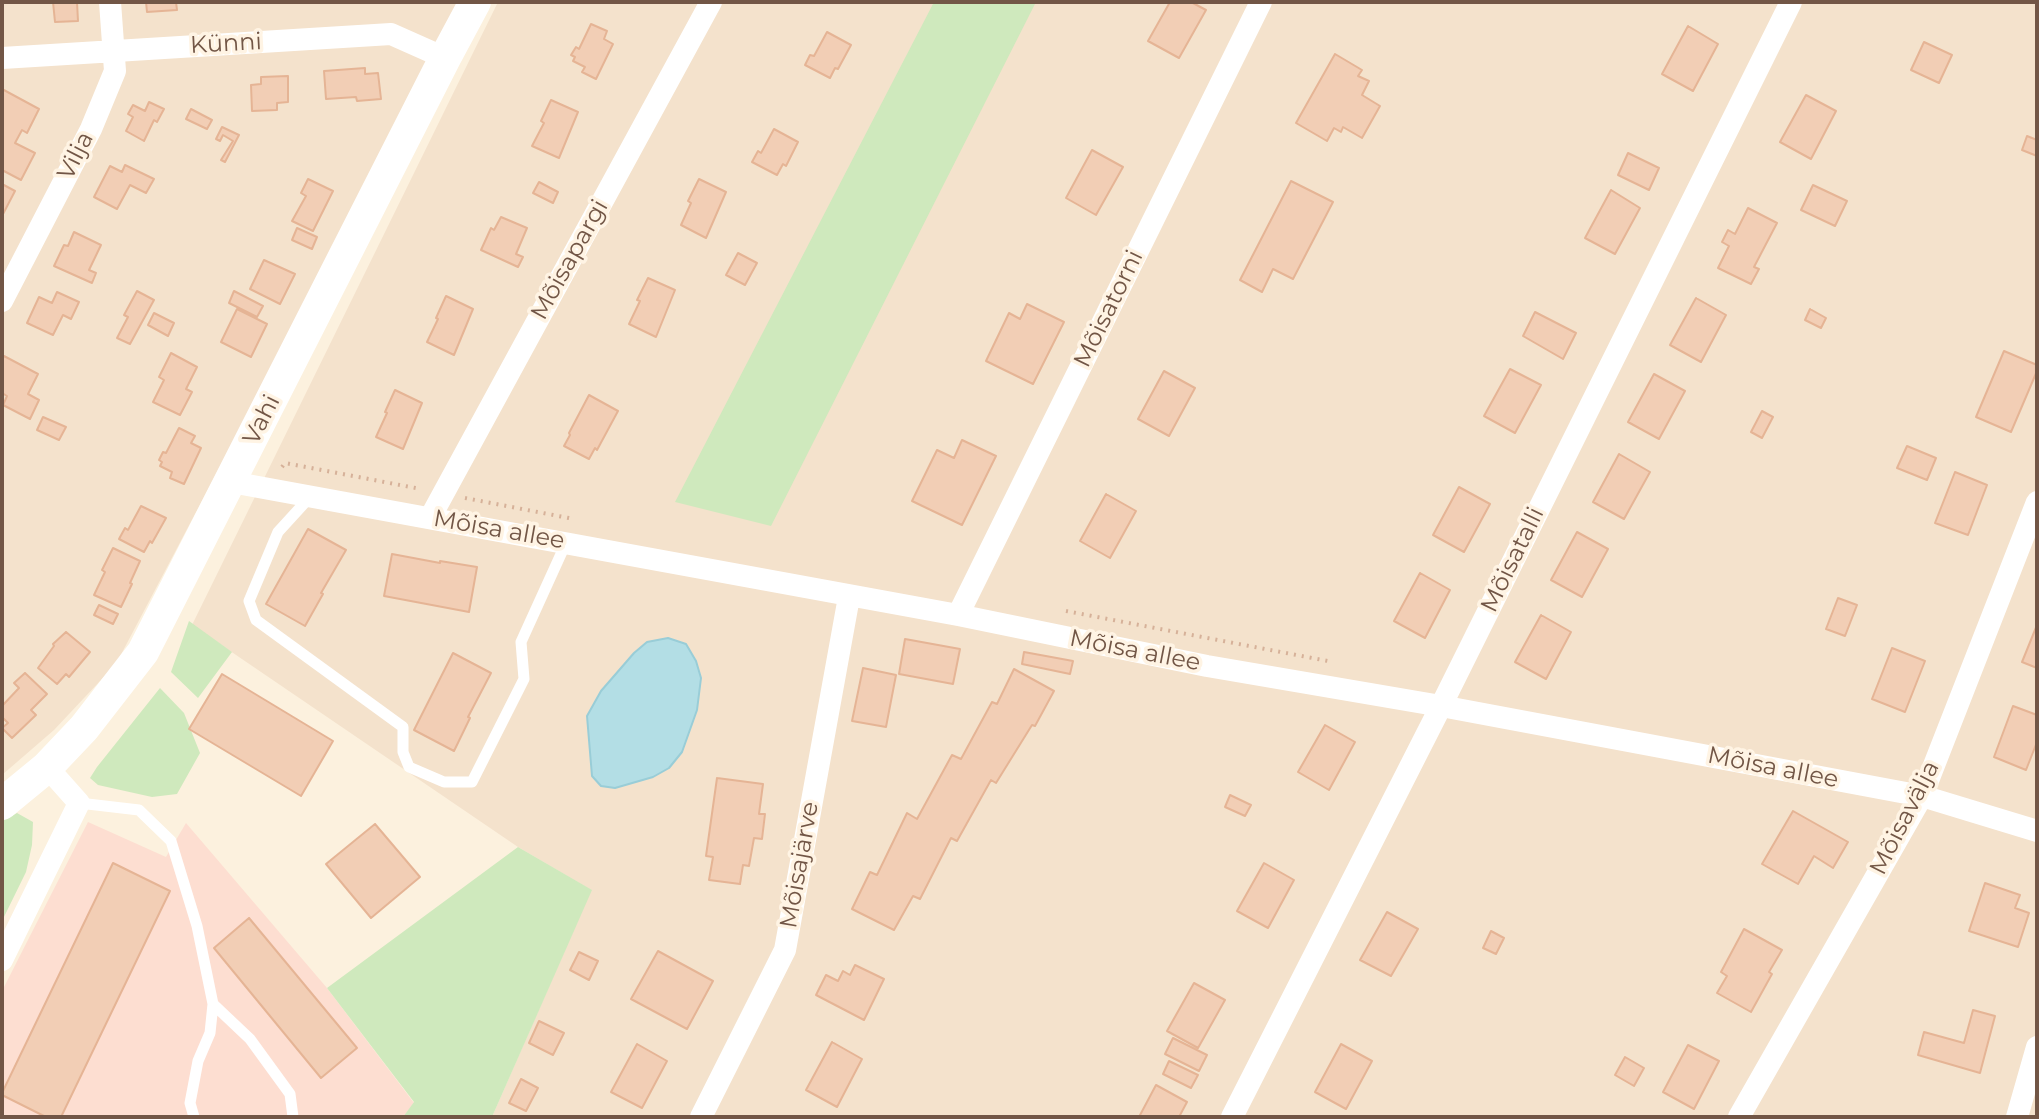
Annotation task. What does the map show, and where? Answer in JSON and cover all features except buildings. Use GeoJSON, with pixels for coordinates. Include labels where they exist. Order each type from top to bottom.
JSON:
{"type":"FeatureCollection","features":[{"type":"Feature","properties":{"kind":"street","name":"Vilja"},"geometry":{"type":"LineString","coordinates":[[2,301],[91,129],[115,71],[110,2]]}},
{"type":"Feature","properties":{"kind":"street","name":"Vahi"},"geometry":{"type":"LineString","coordinates":[[2,804],[47,767],[84,728],[143,652],[475,2]]}},
{"type":"Feature","properties":{"kind":"street","name":"Mõisapargi"},"geometry":{"type":"LineString","coordinates":[[430,518],[711,2]]}},
{"type":"Feature","properties":{"kind":"street","name":"Mõisatorni"},"geometry":{"type":"LineString","coordinates":[[958,615],[1261,2]]}},
{"type":"Feature","properties":{"kind":"street","name":"Mõisatalli"},"geometry":{"type":"LineString","coordinates":[[1232,1117],[1441,706],[1791,2]]}},
{"type":"Feature","properties":{"kind":"street","name":"Künni"},"geometry":{"type":"LineString","coordinates":[[2,58],[391,34],[445,58]]}},
{"type":"Feature","properties":{"kind":"street","name":"Mõisa allee"},"geometry":{"type":"LineString","coordinates":[[231,482],[958,615],[1207,666],[1441,706],[1922,796],[2037,831]]}},
{"type":"Feature","properties":{"kind":"street","name":"Mõisavälja"},"geometry":{"type":"LineString","coordinates":[[1739,1117],[1922,796],[2037,502]]}},
{"type":"Feature","properties":{"kind":"street","name":"Mõisajärve"},"geometry":{"type":"LineString","coordinates":[[701,1117],[785,950],[849,597]]}},
{"type":"Feature","properties":{"kind":"street"},"geometry":{"type":"LineString","coordinates":[[2,960],[79,803],[47,767]]}},
{"type":"Feature","properties":{"kind":"street"},"geometry":{"type":"LineString","coordinates":[[2017,1117],[2037,1047]]}},
{"type":"Feature","properties":{"kind":"lane"},"geometry":{"type":"LineString","coordinates":[[310,497],[278,532],[249,601],[256,620],[403,727],[403,752],[409,767],[444,782],[472,782],[524,679],[521,642],[566,542]]}},
{"type":"Feature","properties":{"kind":"lane"},"geometry":{"type":"LineString","coordinates":[[79,803],[139,810],[171,841],[197,926],[213,1004],[210,1033],[198,1061],[190,1103],[194,1117]]}},
{"type":"Feature","properties":{"kind":"lane"},"geometry":{"type":"LineString","coordinates":[[213,1004],[250,1039],[290,1094],[293,1117]]}},
{"type":"Feature","properties":{"kind":"path"},"geometry":{"type":"LineString","coordinates":[[267,489],[285,463],[583,521]]}},
{"type":"Feature","properties":{"kind":"path"},"geometry":{"type":"LineString","coordinates":[[1061,611],[1342,664]]}},
{"type":"Feature","properties":{"kind":"shaded area"},"geometry":{"type":"Polygon","coordinates":[[[2,2],[459,2],[116,664],[54,730],[2,775],[2,2]]]}},
{"type":"Feature","properties":{"kind":"shaded area"},"geometry":{"type":"Polygon","coordinates":[[[498,2],[2037,2],[2037,1117],[492,1117],[591,890],[518,847],[192,625],[498,2]]]}},
{"type":"Feature","properties":{"kind":"shaded area"},"geometry":{"type":"Polygon","coordinates":[[[88,822],[166,857],[186,823],[327,988],[414,1103],[403,1117],[8,1117],[2,1113],[2,991],[88,822]]]}},
{"type":"Feature","properties":{"kind":"green space"},"geometry":{"type":"Polygon","coordinates":[[[934,2],[1036,2],[771,526],[675,502],[934,2]]]}},
{"type":"Feature","properties":{"kind":"green space"},"geometry":{"type":"Polygon","coordinates":[[[189,621],[232,652],[198,698],[171,672],[189,621]]]}},
{"type":"Feature","properties":{"kind":"green space"},"geometry":{"type":"Polygon","coordinates":[[[160,688],[184,713],[200,753],[177,794],[152,797],[98,785],[90,778],[97,767],[160,688]]]}},
{"type":"Feature","properties":{"kind":"green space"},"geometry":{"type":"Polygon","coordinates":[[[17,813],[33,822],[32,845],[26,872],[2,921],[2,821],[17,813]]]}},
{"type":"Feature","properties":{"kind":"green space"},"geometry":{"type":"Polygon","coordinates":[[[518,847],[592,890],[492,1117],[403,1117],[414,1102],[327,988],[518,847]]]}},
{"type":"Feature","properties":{"kind":"water"},"geometry":{"type":"Polygon","coordinates":[[[668,638],[686,644],[701,678],[697,710],[682,752],[669,768],[653,777],[615,788],[601,786],[592,776],[587,716],[601,691],[634,653],[647,642],[668,638]]]}}]}
